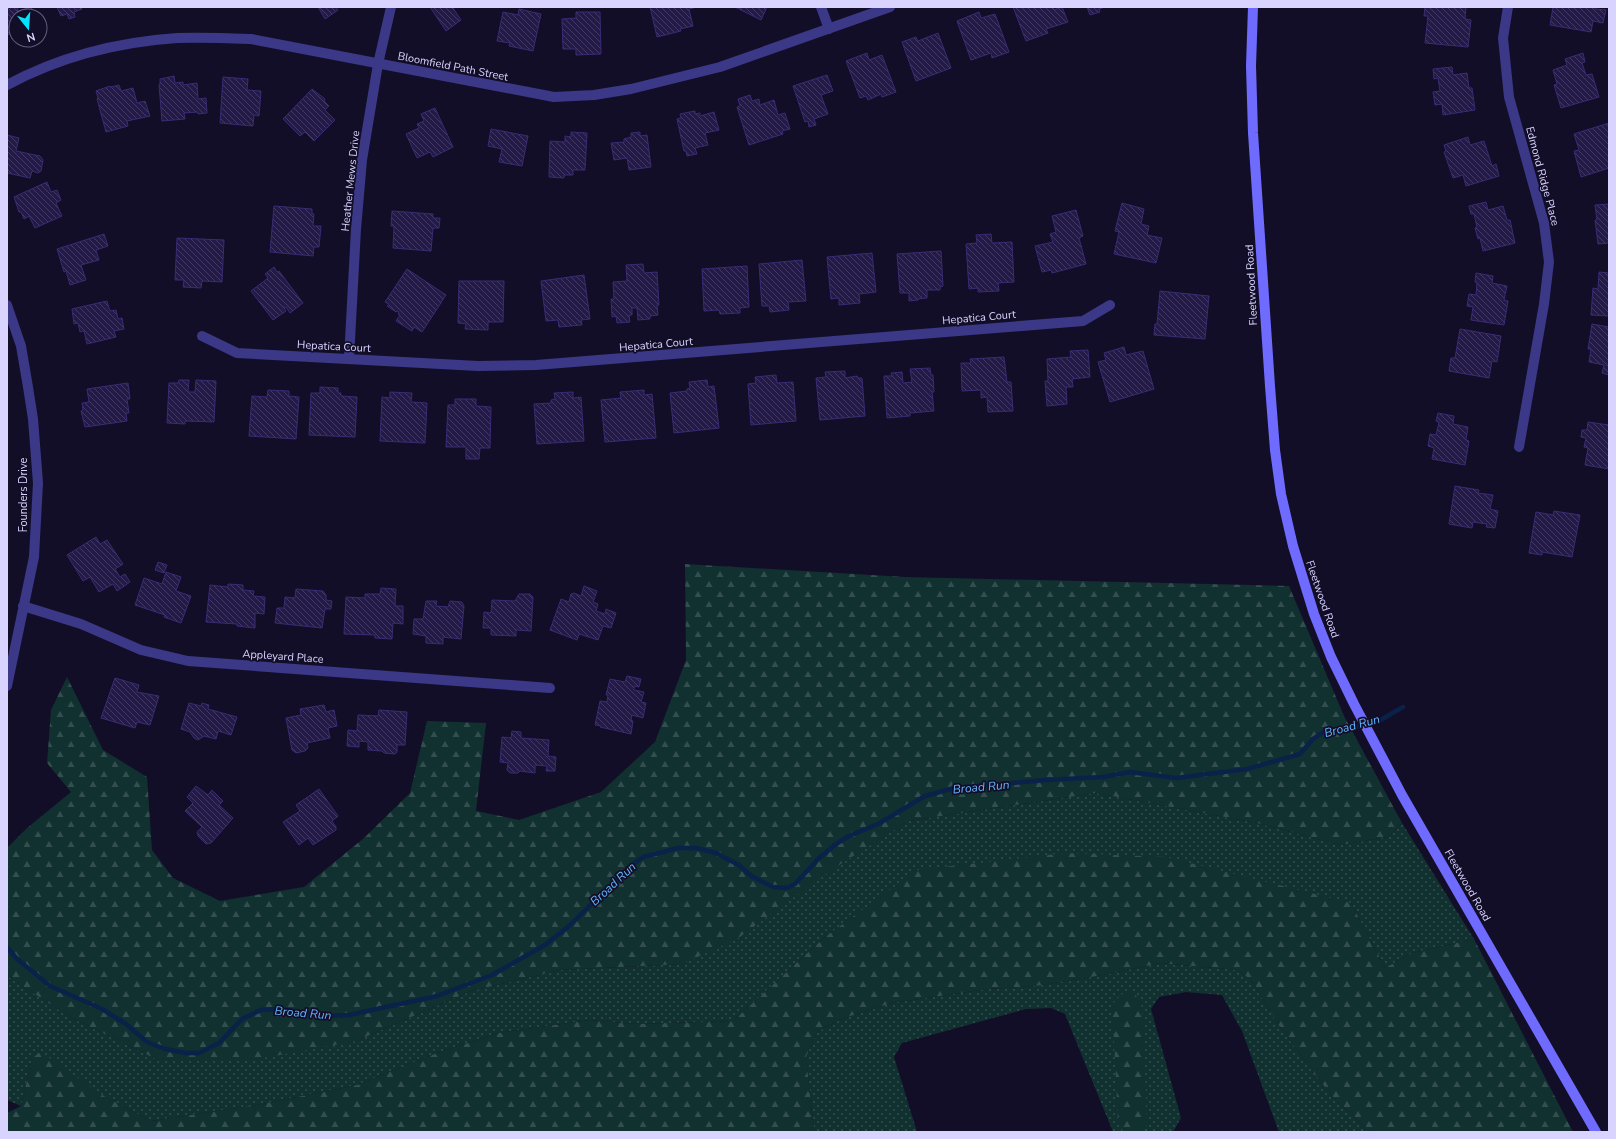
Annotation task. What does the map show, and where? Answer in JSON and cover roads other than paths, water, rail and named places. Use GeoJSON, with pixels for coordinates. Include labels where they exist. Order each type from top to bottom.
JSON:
{"type":"FeatureCollection","features":[{"type":"Feature","properties":{"kind":"main road","name":"Fleetwood Road"},"geometry":{"type":"LineString","coordinates":[[1253,7],[1251,66],[1253,133],[1270,386],[1275,450],[1281,494],[1293,546],[1314,614],[1331,657],[1362,719],[1406,801],[1596,1132]]}},
{"type":"Feature","properties":{"kind":"street","name":"Heather Mews Drive"},"geometry":{"type":"LineString","coordinates":[[349,359],[356,229],[362,160],[378,64],[391,7]]}},
{"type":"Feature","properties":{"kind":"street"},"geometry":{"type":"LineString","coordinates":[[821,7],[829,29]]}},
{"type":"Feature","properties":{"kind":"street","name":"Bloomfield Path Street"},"geometry":{"type":"LineString","coordinates":[[7,85],[24,76],[66,59],[103,49],[177,38],[215,38],[251,39],[554,96],[594,96],[646,86],[720,67],[890,7]]}},
{"type":"Feature","properties":{"kind":"street","name":"Edmond Ridge Place"},"geometry":{"type":"LineString","coordinates":[[1508,7],[1503,38],[1509,97],[1544,223],[1549,262],[1544,304],[1519,447]]}},
{"type":"Feature","properties":{"kind":"street","name":"Founders Drive"},"geometry":{"type":"LineString","coordinates":[[7,305],[21,346],[33,420],[38,483],[34,557],[7,686]]}},
{"type":"Feature","properties":{"kind":"street","name":"Hepatica Court"},"geometry":{"type":"LineString","coordinates":[[202,336],[237,353],[478,366],[536,365],[1082,321],[1110,305]]}},
{"type":"Feature","properties":{"kind":"street","name":"Appleyard Place"},"geometry":{"type":"LineString","coordinates":[[23,606],[81,624],[141,650],[188,661],[550,688]]}},
{"type":"Feature","properties":{"kind":"waterway","name":"Broad Run"},"geometry":{"type":"LineString","coordinates":[[7,947],[17,959],[50,986],[102,1009],[126,1024],[147,1042],[165,1049],[186,1053],[199,1053],[219,1043],[242,1019],[261,1010],[281,1009],[327,1016],[349,1015],[437,996],[492,975],[545,945],[569,926],[633,864],[643,857],[678,848],[696,848],[716,853],[739,865],[751,876],[773,887],[787,888],[795,884],[818,859],[836,844],[849,836],[878,824],[925,796],[954,788],[1046,780],[1103,777],[1130,772],[1176,778],[1247,769],[1300,754],[1313,739],[1325,731],[1346,730],[1379,721],[1403,707]]}}]}
